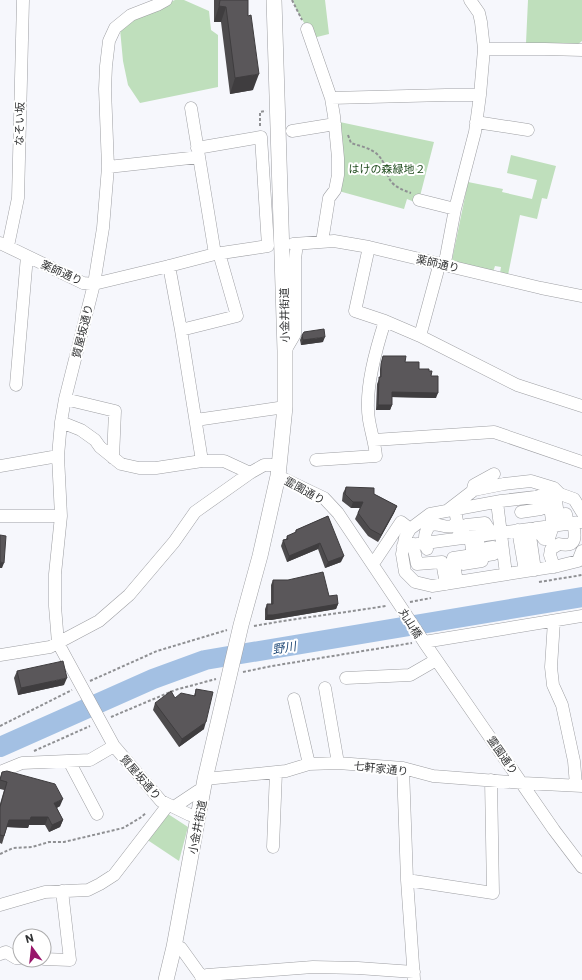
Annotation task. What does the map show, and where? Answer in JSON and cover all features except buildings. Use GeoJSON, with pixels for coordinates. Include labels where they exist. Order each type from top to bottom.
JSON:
{"type":"FeatureCollection","features":[{"type":"Feature","properties":{"kind":"main road","name":"小金井街道"},"geometry":{"type":"LineString","coordinates":[[166,980],[174,946],[204,786],[230,675],[236,627],[260,556],[279,471],[285,407],[274,0]]}},
{"type":"Feature","properties":{"kind":"street","name":"なそい坂"},"geometry":{"type":"LineString","coordinates":[[4,245],[18,198],[23,0]]}},
{"type":"Feature","properties":{"kind":"street","name":"質屋坂通り"},"geometry":{"type":"LineString","coordinates":[[166,0],[131,15],[115,28],[109,41],[105,89],[108,167],[104,228],[94,284],[64,399],[58,456],[61,516],[55,593],[58,643],[114,746],[168,804],[190,815],[199,816]]}},
{"type":"Feature","properties":{"kind":"street"},"geometry":{"type":"LineString","coordinates":[[420,336],[439,266],[446,258],[455,209],[476,122],[484,49],[479,13],[470,0]]}},
{"type":"Feature","properties":{"kind":"street"},"geometry":{"type":"LineString","coordinates":[[307,29],[331,98],[335,124],[338,175],[335,190],[329,198],[322,242]]}},
{"type":"Feature","properties":{"kind":"street"},"geometry":{"type":"LineString","coordinates":[[484,49],[582,50]]}},
{"type":"Feature","properties":{"kind":"street"},"geometry":{"type":"LineString","coordinates":[[331,98],[480,95]]}},
{"type":"Feature","properties":{"kind":"street"},"geometry":{"type":"LineString","coordinates":[[181,330],[237,316],[217,253],[191,108]]}},
{"type":"Feature","properties":{"kind":"street"},"geometry":{"type":"LineString","coordinates":[[476,122],[528,130]]}},
{"type":"Feature","properties":{"kind":"street"},"geometry":{"type":"LineString","coordinates":[[292,131],[335,124]]}},
{"type":"Feature","properties":{"kind":"street","name":"薬師通り"},"geometry":{"type":"LineString","coordinates":[[4,245],[83,283],[94,284],[217,253],[268,246],[261,137],[198,152]]}},
{"type":"Feature","properties":{"kind":"street"},"geometry":{"type":"LineString","coordinates":[[108,167],[198,152]]}},
{"type":"Feature","properties":{"kind":"street"},"geometry":{"type":"LineString","coordinates":[[419,200],[455,209]]}},
{"type":"Feature","properties":{"kind":"street","name":"薬師通り"},"geometry":{"type":"LineString","coordinates":[[284,351],[295,334],[295,244],[334,241],[369,247],[527,285],[582,296]]}},
{"type":"Feature","properties":{"kind":"street"},"geometry":{"type":"LineString","coordinates":[[369,247],[355,310],[385,320],[420,336],[517,385],[582,406]]}},
{"type":"Feature","properties":{"kind":"street"},"geometry":{"type":"LineString","coordinates":[[16,385],[27,256]]}},
{"type":"Feature","properties":{"kind":"street"},"geometry":{"type":"LineString","coordinates":[[169,266],[202,460]]}},
{"type":"Feature","properties":{"kind":"street"},"geometry":{"type":"LineString","coordinates":[[316,460],[376,456],[369,420],[368,397],[374,358],[385,320]]}},
{"type":"Feature","properties":{"kind":"street"},"geometry":{"type":"LineString","coordinates":[[64,399],[115,411],[113,458]]}},
{"type":"Feature","properties":{"kind":"street"},"geometry":{"type":"LineString","coordinates":[[196,420],[285,407]]}},
{"type":"Feature","properties":{"kind":"street"},"geometry":{"type":"LineString","coordinates":[[61,422],[81,430],[95,440],[100,447],[121,464],[139,468],[156,468],[202,460],[224,460],[250,473]]}},
{"type":"Feature","properties":{"kind":"street"},"geometry":{"type":"LineString","coordinates":[[374,440],[494,432],[582,462]]}},
{"type":"Feature","properties":{"kind":"street"},"geometry":{"type":"LineString","coordinates":[[0,466],[58,456]]}},
{"type":"Feature","properties":{"kind":"street"},"geometry":{"type":"LineString","coordinates":[[0,655],[50,647],[99,621],[129,595],[174,542],[195,512],[250,473],[264,465],[279,471]]}},
{"type":"Feature","properties":{"kind":"street","name":"霊園通り"},"geometry":{"type":"LineString","coordinates":[[279,471],[324,498],[338,513],[399,604]]}},
{"type":"Feature","properties":{"kind":"street"},"geometry":{"type":"LineString","coordinates":[[474,490],[474,485],[494,474]]}},
{"type":"Feature","properties":{"kind":"street"},"geometry":{"type":"LineString","coordinates":[[451,510],[474,490],[504,484],[532,481],[554,488],[541,509],[521,512]]}},
{"type":"Feature","properties":{"kind":"street"},"geometry":{"type":"LineString","coordinates":[[550,495],[558,515],[566,514],[574,523],[575,538],[573,542],[566,545],[559,544],[551,549],[550,555],[558,566]]}},
{"type":"Feature","properties":{"kind":"street"},"geometry":{"type":"LineString","coordinates":[[550,495],[553,526]]}},
{"type":"Feature","properties":{"kind":"street"},"geometry":{"type":"LineString","coordinates":[[574,523],[414,544],[405,538],[410,529],[430,514],[497,502],[550,495],[578,500],[582,512]]}},
{"type":"Feature","properties":{"kind":"street"},"geometry":{"type":"LineString","coordinates":[[519,499],[521,512],[527,529],[527,551],[530,570]]}},
{"type":"Feature","properties":{"kind":"street"},"geometry":{"type":"LineString","coordinates":[[456,582],[462,564],[482,561],[478,536],[497,502]]}},
{"type":"Feature","properties":{"kind":"street"},"geometry":{"type":"LineString","coordinates":[[451,510],[457,521],[454,526],[445,527],[436,523],[428,526],[425,535],[402,554],[405,572],[415,582],[432,586],[558,566],[578,561],[582,551]]}},
{"type":"Feature","properties":{"kind":"street"},"geometry":{"type":"LineString","coordinates":[[0,516],[61,516]]}},
{"type":"Feature","properties":{"kind":"street"},"geometry":{"type":"LineString","coordinates":[[373,564],[401,522],[410,529]]}},
{"type":"Feature","properties":{"kind":"street"},"geometry":{"type":"LineString","coordinates":[[478,536],[488,551],[491,576]]}},
{"type":"Feature","properties":{"kind":"street"},"geometry":{"type":"LineString","coordinates":[[478,536],[506,574]]}},
{"type":"Feature","properties":{"kind":"street"},"geometry":{"type":"LineString","coordinates":[[414,544],[417,564],[442,562],[456,582]]}},
{"type":"Feature","properties":{"kind":"street"},"geometry":{"type":"LineString","coordinates":[[558,566],[582,566]]}},
{"type":"Feature","properties":{"kind":"street","name":"丸山橋"},"geometry":{"type":"LineString","coordinates":[[399,604],[424,642]]}},
{"type":"Feature","properties":{"kind":"street"},"geometry":{"type":"LineString","coordinates":[[424,642],[582,616]]}},
{"type":"Feature","properties":{"kind":"street"},"geometry":{"type":"LineString","coordinates":[[554,621],[551,667],[553,685],[563,712],[579,785]]}},
{"type":"Feature","properties":{"kind":"street","name":"霊園通り"},"geometry":{"type":"LineString","coordinates":[[424,642],[554,830],[582,867]]}},
{"type":"Feature","properties":{"kind":"street"},"geometry":{"type":"LineString","coordinates":[[346,678],[410,674],[436,660]]}},
{"type":"Feature","properties":{"kind":"street"},"geometry":{"type":"LineString","coordinates":[[325,688],[338,764]]}},
{"type":"Feature","properties":{"kind":"street"},"geometry":{"type":"LineString","coordinates":[[294,699],[309,764]]}},
{"type":"Feature","properties":{"kind":"street"},"geometry":{"type":"LineString","coordinates":[[0,772],[22,763],[90,760],[114,746]]}},
{"type":"Feature","properties":{"kind":"street"},"geometry":{"type":"LineString","coordinates":[[69,761],[97,814]]}},
{"type":"Feature","properties":{"kind":"street","name":"七軒家通り"},"geometry":{"type":"LineString","coordinates":[[0,905],[45,892],[88,890],[100,884],[114,875],[168,804],[198,791],[204,786],[276,772],[295,770],[309,764],[338,764],[403,768],[433,776],[522,783],[579,785]]}},
{"type":"Feature","properties":{"kind":"street"},"geometry":{"type":"LineString","coordinates":[[174,946],[181,948],[202,978],[207,975],[313,968],[358,968],[414,976],[407,880],[403,768]]}},
{"type":"Feature","properties":{"kind":"street"},"geometry":{"type":"LineString","coordinates":[[273,847],[276,772]]}},
{"type":"Feature","properties":{"kind":"street"},"geometry":{"type":"LineString","coordinates":[[407,880],[493,893],[491,780]]}},
{"type":"Feature","properties":{"kind":"street"},"geometry":{"type":"LineString","coordinates":[[52,959],[70,960],[62,891]]}},
{"type":"Feature","properties":{"kind":"street"},"geometry":{"type":"LineString","coordinates":[[0,954],[6,952],[12,956]]}},
{"type":"Feature","properties":{"kind":"path"},"geometry":{"type":"LineString","coordinates":[[292,0],[307,29]]}},
{"type":"Feature","properties":{"kind":"path"},"geometry":{"type":"LineString","coordinates":[[335,124],[343,128],[351,143],[368,148],[377,154],[383,161],[390,182],[400,190],[410,193],[419,200]]}},
{"type":"Feature","properties":{"kind":"path"},"geometry":{"type":"LineString","coordinates":[[0,726],[157,651],[236,627]]}},
{"type":"Feature","properties":{"kind":"path"},"geometry":{"type":"LineString","coordinates":[[29,753],[100,720],[175,690],[230,675],[272,666],[424,642]]}},
{"type":"Feature","properties":{"kind":"path"},"geometry":{"type":"LineString","coordinates":[[0,854],[13,848],[32,847],[49,842],[64,842],[123,828],[168,804]]}},
{"type":"Feature","properties":{"kind":"green space"},"geometry":{"type":"Polygon","coordinates":[[[175,0],[184,0],[209,11],[211,30],[218,35],[218,87],[140,103],[128,85],[123,61],[120,29],[138,16],[175,0]]]}},
{"type":"Feature","properties":{"kind":"green space"},"geometry":{"type":"Polygon","coordinates":[[[293,0],[325,0],[329,34],[313,38],[296,9],[293,0]]]}},
{"type":"Feature","properties":{"kind":"green space"},"geometry":{"type":"Polygon","coordinates":[[[528,0],[582,0],[582,41],[577,45],[526,43],[528,0]]]}},
{"type":"Feature","properties":{"kind":"green space","name":"はけの森緑地２"},"geometry":{"type":"Polygon","coordinates":[[[335,121],[434,142],[417,203],[407,199],[404,209],[335,190],[335,121]]]}},
{"type":"Feature","properties":{"kind":"green space"},"geometry":{"type":"Polygon","coordinates":[[[511,155],[556,166],[547,199],[542,198],[537,219],[520,215],[508,275],[500,273],[501,267],[495,266],[493,272],[456,264],[452,260],[468,182],[503,189],[502,192],[532,199],[537,180],[507,173],[511,155]]]}},
{"type":"Feature","properties":{"kind":"green space"},"geometry":{"type":"Polygon","coordinates":[[[168,814],[188,827],[179,861],[146,839],[168,814]]]}},
{"type":"Feature","properties":{"kind":"waterway","name":"野川"},"geometry":{"type":"LineString","coordinates":[[0,747],[153,679],[205,660],[582,597]]}}]}
